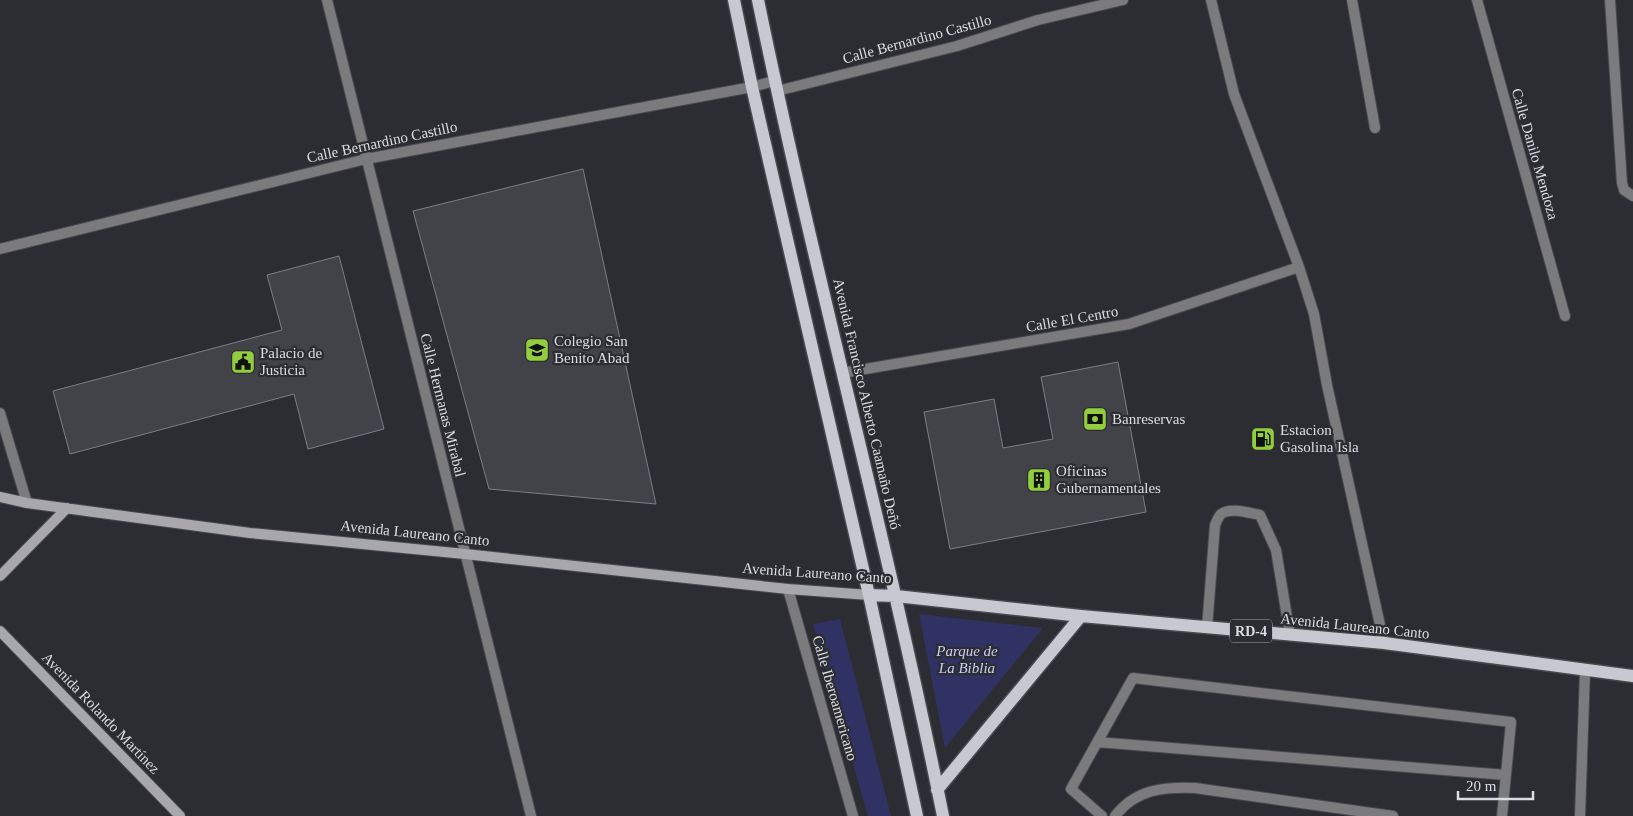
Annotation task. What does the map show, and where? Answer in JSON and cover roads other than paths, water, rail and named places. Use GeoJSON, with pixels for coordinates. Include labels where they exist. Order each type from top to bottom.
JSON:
{"type":"FeatureCollection","features":[{"type":"Feature","properties":{"kind":"main road"},"geometry":{"type":"LineString","coordinates":[[734,0],[752,87],[869,595],[917,816]]}},
{"type":"Feature","properties":{"kind":"main road","name":"Avenida Francisco Alberto Caamaño Deñó"},"geometry":{"type":"LineString","coordinates":[[758,0],[775,86],[896,596],[942,816]]}},
{"type":"Feature","properties":{"kind":"main road","name":"Avenida Laureano Canto"},"geometry":{"type":"LineString","coordinates":[[869,595],[896,596],[1082,616],[1384,643],[1633,676]]}},
{"type":"Feature","properties":{"kind":"main road"},"geometry":{"type":"LineString","coordinates":[[937,790],[1082,616]]}},
{"type":"Feature","properties":{"kind":"street","name":"Calle Hermanas Mirabal"},"geometry":{"type":"LineString","coordinates":[[327,0],[532,816]]}},
{"type":"Feature","properties":{"kind":"street","name":"Calle Bernardino Castillo"},"geometry":{"type":"LineString","coordinates":[[0,249],[366,158],[752,87],[775,86],[957,46],[1038,20],[1123,0]]}},
{"type":"Feature","properties":{"kind":"street"},"geometry":{"type":"LineString","coordinates":[[1211,0],[1234,94],[1299,267],[1314,314],[1327,385],[1384,643]]}},
{"type":"Feature","properties":{"kind":"street"},"geometry":{"type":"LineString","coordinates":[[1352,0],[1375,128]]}},
{"type":"Feature","properties":{"kind":"street","name":"Calle Danilo Mendoza"},"geometry":{"type":"LineString","coordinates":[[1477,0],[1564,316]]}},
{"type":"Feature","properties":{"kind":"street"},"geometry":{"type":"LineString","coordinates":[[1610,0],[1622,183],[1624,190],[1632,195]]}},
{"type":"Feature","properties":{"kind":"street","name":"Calle El Centro"},"geometry":{"type":"LineString","coordinates":[[842,373],[1129,324],[1299,267]]}},
{"type":"Feature","properties":{"kind":"street"},"geometry":{"type":"LineString","coordinates":[[0,413],[26,502]]}},
{"type":"Feature","properties":{"kind":"street","name":"Avenida Laureano Canto"},"geometry":{"type":"LineString","coordinates":[[0,497],[250,533],[788,589],[869,595]]}},
{"type":"Feature","properties":{"kind":"street"},"geometry":{"type":"LineString","coordinates":[[0,576],[68,508]]}},
{"type":"Feature","properties":{"kind":"street"},"geometry":{"type":"LineString","coordinates":[[1207,628],[1215,525],[1220,515],[1228,511],[1244,512],[1260,515],[1276,550],[1290,635]]}},
{"type":"Feature","properties":{"kind":"street","name":"Calle Iberoamericano"},"geometry":{"type":"LineString","coordinates":[[788,589],[853,816]]}},
{"type":"Feature","properties":{"kind":"street","name":"Avenida Rolando Martínez"},"geometry":{"type":"LineString","coordinates":[[0,631],[180,816]]}},
{"type":"Feature","properties":{"kind":"street"},"geometry":{"type":"LineString","coordinates":[[1580,816],[1585,671]]}},
{"type":"Feature","properties":{"kind":"street"},"geometry":{"type":"LineString","coordinates":[[1102,816],[1071,789],[1133,678],[1511,722],[1502,816]]}},
{"type":"Feature","properties":{"kind":"street"},"geometry":{"type":"LineString","coordinates":[[1097,742],[1506,775]]}},
{"type":"Feature","properties":{"kind":"street"},"geometry":{"type":"LineString","coordinates":[[1115,816],[1121,808],[1146,793],[1168,788],[1195,788],[1393,816]]}},
{"type":"Feature","properties":{"kind":"place","name":"Colegio San Benito Abad"},"geometry":{"type":"Point","coordinates":[537,350]}},
{"type":"Feature","properties":{"kind":"place","name":"Palacio de Justicia"},"geometry":{"type":"Point","coordinates":[243,362]}},
{"type":"Feature","properties":{"kind":"place","name":"Banreservas"},"geometry":{"type":"Point","coordinates":[1095,419]}},
{"type":"Feature","properties":{"kind":"place","name":"Estacion Gasolina Isla"},"geometry":{"type":"Point","coordinates":[1263,439]}},
{"type":"Feature","properties":{"kind":"place","name":"Oficinas Gubernamentales"},"geometry":{"type":"Point","coordinates":[1039,480]}},
{"type":"Feature","properties":{"kind":"park label","name":"Parque de La Biblia"},"geometry":{"type":"Point","coordinates":[967,660]}}]}
